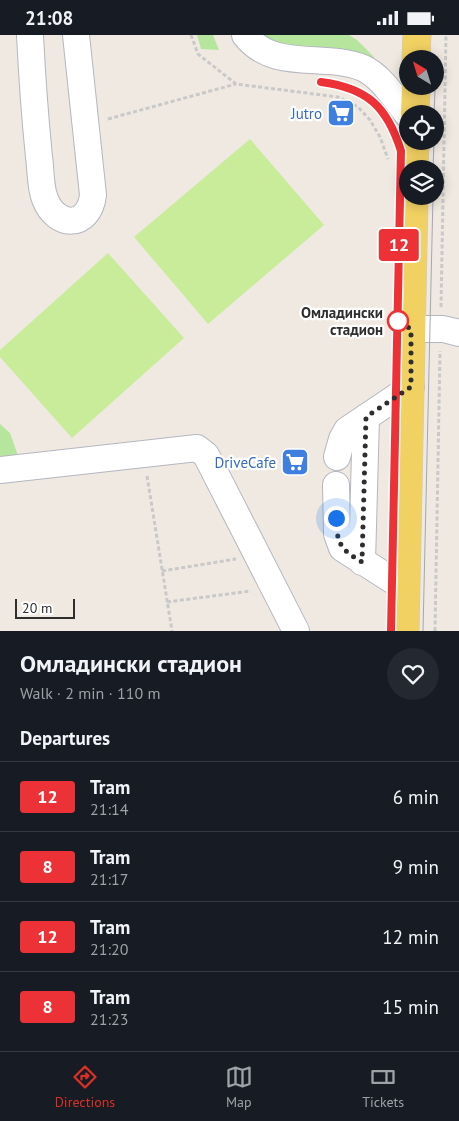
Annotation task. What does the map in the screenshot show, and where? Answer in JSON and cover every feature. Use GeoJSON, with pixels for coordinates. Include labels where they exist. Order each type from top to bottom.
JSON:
{"type":"FeatureCollection","features":[{"type":"Feature","properties":{"kind":"main road"},"geometry":{"type":"LineString","coordinates":[[416,50],[417,35]]}},
{"type":"Feature","properties":{"kind":"main road"},"geometry":{"type":"LineString","coordinates":[[405,631],[414,205]]}},
{"type":"Feature","properties":{"kind":"lane"},"geometry":{"type":"LineString","coordinates":[[30,35],[34,107],[43,195],[50,209],[61,219],[69,221],[80,219],[92,201],[76,35]]}},
{"type":"Feature","properties":{"kind":"lane"},"geometry":{"type":"LineString","coordinates":[[244,35],[256,47],[270,53],[300,60],[344,63],[365,69],[390,92],[400,105]]}},
{"type":"Feature","properties":{"kind":"lane"},"geometry":{"type":"LineString","coordinates":[[411,329],[454,328]]}},
{"type":"Feature","properties":{"kind":"lane"},"geometry":{"type":"LineString","coordinates":[[337,457],[344,435],[366,417],[411,387]]}},
{"type":"Feature","properties":{"kind":"lane"},"geometry":{"type":"LineString","coordinates":[[362,562],[366,417]]}},
{"type":"Feature","properties":{"kind":"lane"},"geometry":{"type":"LineString","coordinates":[[0,470],[190,447],[197,448],[206,455],[296,631]]}},
{"type":"Feature","properties":{"kind":"lane"},"geometry":{"type":"LineString","coordinates":[[336,485],[337,534],[339,542],[348,554],[406,589]]}},
{"type":"Feature","properties":{"kind":"path"},"geometry":{"type":"LineString","coordinates":[[191,35],[198,54],[236,84]]}},
{"type":"Feature","properties":{"kind":"path"},"geometry":{"type":"LineString","coordinates":[[85,125],[236,84],[338,97],[358,107],[370,120],[380,137],[388,159]]}},
{"type":"Feature","properties":{"kind":"path"},"geometry":{"type":"LineString","coordinates":[[143,453],[172,631]]}},
{"type":"Feature","properties":{"kind":"path"},"geometry":{"type":"LineString","coordinates":[[162,571],[257,556]]}},
{"type":"Feature","properties":{"kind":"path"},"geometry":{"type":"LineString","coordinates":[[167,602],[273,588]]}},
{"type":"Feature","properties":{"kind":"green space"},"geometry":{"type":"Polygon","coordinates":[[[197,35],[213,35],[219,50],[201,49],[197,35]]]}},
{"type":"Feature","properties":{"kind":"green space"},"geometry":{"type":"Polygon","coordinates":[[[253,35],[349,35],[357,40],[374,57],[375,62],[287,50],[253,35]]]}},
{"type":"Feature","properties":{"kind":"green space"},"geometry":{"type":"Polygon","coordinates":[[[250,139],[324,225],[208,324],[134,237],[250,139]]]}},
{"type":"Feature","properties":{"kind":"green space"},"geometry":{"type":"Polygon","coordinates":[[[108,253],[184,338],[72,438],[0,357],[0,350],[108,253]]]}},
{"type":"Feature","properties":{"kind":"green space"},"geometry":{"type":"Polygon","coordinates":[[[0,424],[10,433],[22,467],[0,470],[0,424]]]}},
{"type":"Feature","properties":{"kind":"tram line"},"geometry":{"type":"LineString","coordinates":[[321,82],[351,89],[373,102],[389,122],[401,151],[391,631]]}},
{"type":"Feature","properties":{"kind":"tram line","name":"12"},"geometry":{"type":"LineString","coordinates":[[321,82],[354,88],[372,100],[393,130],[401,151],[391,631]]}},
{"type":"Feature","properties":{"kind":"tram line"},"geometry":{"type":"LineString","coordinates":[[434,105],[435,95]]}},
{"type":"Feature","properties":{"kind":"tram line"},"geometry":{"type":"LineString","coordinates":[[433,160],[434,150]]}},
{"type":"Feature","properties":{"kind":"tram line"},"geometry":{"type":"LineString","coordinates":[[423,631],[433,205]]}},
{"type":"Feature","properties":{"kind":"place","name":"Jutro"},"geometry":{"type":"Point","coordinates":[341,113]}},
{"type":"Feature","properties":{"kind":"place","name":"Омладински стадион"},"geometry":{"type":"Point","coordinates":[398,321]}},
{"type":"Feature","properties":{"kind":"place","name":"DriveCafe"},"geometry":{"type":"Point","coordinates":[295,462]}},
{"type":"Feature","properties":{"kind":"route"},"geometry":{"type":"LineString","coordinates":[[336,518],[337,534],[342,548],[362,562],[366,417],[411,387],[411,329],[398,321]]}}]}
